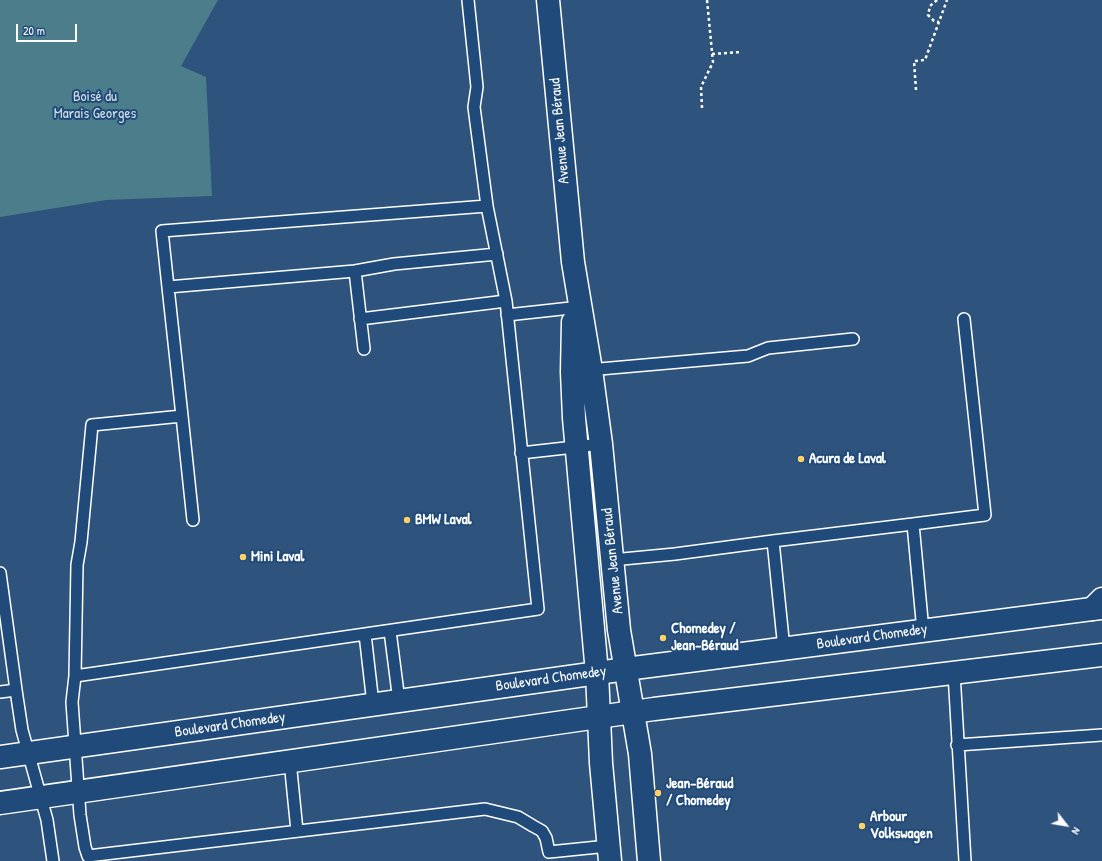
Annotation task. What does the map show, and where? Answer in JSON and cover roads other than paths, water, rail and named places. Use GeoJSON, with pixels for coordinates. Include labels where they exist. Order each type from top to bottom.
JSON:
{"type":"FeatureCollection","features":[{"type":"Feature","properties":{"kind":"street","name":"Avenue Jean Béraud"},"geometry":{"type":"LineString","coordinates":[[548,0],[577,307],[581,371],[577,446],[597,673],[601,763],[609,854]]}},
{"type":"Feature","properties":{"kind":"street","name":"Avenue Jean Béraud"},"geometry":{"type":"LineString","coordinates":[[581,371],[601,444],[619,630],[640,754],[649,861]]}},
{"type":"Feature","properties":{"kind":"street","name":"Boulevard Chomedey"},"geometry":{"type":"LineString","coordinates":[[0,757],[626,668],[923,631],[1099,605]]}},
{"type":"Feature","properties":{"kind":"street"},"geometry":{"type":"LineString","coordinates":[[0,803],[633,712],[1102,655]]}},
{"type":"Feature","properties":{"kind":"lane"},"geometry":{"type":"LineString","coordinates":[[75,676],[538,609],[506,301],[487,206],[474,107],[478,87],[468,0]]}},
{"type":"Feature","properties":{"kind":"lane"},"geometry":{"type":"LineString","coordinates":[[193,520],[162,231],[487,206]]}},
{"type":"Feature","properties":{"kind":"lane"},"geometry":{"type":"LineString","coordinates":[[168,287],[356,271],[394,264],[497,254]]}},
{"type":"Feature","properties":{"kind":"lane"},"geometry":{"type":"LineString","coordinates":[[356,271],[364,349]]}},
{"type":"Feature","properties":{"kind":"lane"},"geometry":{"type":"LineString","coordinates":[[360,319],[506,301]]}},
{"type":"Feature","properties":{"kind":"lane"},"geometry":{"type":"LineString","coordinates":[[507,315],[577,307]]}},
{"type":"Feature","properties":{"kind":"lane"},"geometry":{"type":"LineString","coordinates":[[612,560],[675,554],[985,515],[964,319]]}},
{"type":"Feature","properties":{"kind":"lane"},"geometry":{"type":"LineString","coordinates":[[581,371],[748,356],[768,348],[853,339]]}},
{"type":"Feature","properties":{"kind":"lane"},"geometry":{"type":"LineString","coordinates":[[182,416],[92,425],[81,542],[77,565],[75,676],[72,702],[80,815],[89,859],[297,831],[485,809],[518,817],[542,831],[546,838],[550,856],[609,854]]}},
{"type":"Feature","properties":{"kind":"lane"},"geometry":{"type":"LineString","coordinates":[[521,453],[601,444]]}},
{"type":"Feature","properties":{"kind":"lane"},"geometry":{"type":"LineString","coordinates":[[913,524],[923,631]]}},
{"type":"Feature","properties":{"kind":"lane"},"geometry":{"type":"LineString","coordinates":[[773,541],[784,649]]}},
{"type":"Feature","properties":{"kind":"lane"},"geometry":{"type":"LineString","coordinates":[[0,573],[22,730],[47,820],[53,861]]}},
{"type":"Feature","properties":{"kind":"lane"},"geometry":{"type":"LineString","coordinates":[[390,631],[399,701]]}},
{"type":"Feature","properties":{"kind":"lane"},"geometry":{"type":"LineString","coordinates":[[365,634],[373,704]]}},
{"type":"Feature","properties":{"kind":"lane"},"geometry":{"type":"LineString","coordinates":[[954,673],[957,745],[965,861]]}},
{"type":"Feature","properties":{"kind":"lane"},"geometry":{"type":"LineString","coordinates":[[0,692],[16,690]]}},
{"type":"Feature","properties":{"kind":"lane"},"geometry":{"type":"LineString","coordinates":[[957,745],[1102,736]]}},
{"type":"Feature","properties":{"kind":"lane"},"geometry":{"type":"LineString","coordinates":[[290,761],[297,831]]}},
{"type":"Feature","properties":{"kind":"place","name":"Acura de Laval"},"geometry":{"type":"Point","coordinates":[801,459]}},
{"type":"Feature","properties":{"kind":"place","name":"BMW Laval"},"geometry":{"type":"Point","coordinates":[407,520]}},
{"type":"Feature","properties":{"kind":"place","name":"Mini Laval"},"geometry":{"type":"Point","coordinates":[243,557]}},
{"type":"Feature","properties":{"kind":"place","name":"Chomedey / Jean-Béraud"},"geometry":{"type":"Point","coordinates":[663,638]}},
{"type":"Feature","properties":{"kind":"place","name":"Jean-Béraud / Chomedey"},"geometry":{"type":"Point","coordinates":[658,793]}},
{"type":"Feature","properties":{"kind":"place","name":"Arbour Volkswagen"},"geometry":{"type":"Point","coordinates":[862,826]}},
{"type":"Feature","properties":{"kind":"park label","name":"Boisé du Marais Georges"},"geometry":{"type":"Point","coordinates":[95,106]}}]}
